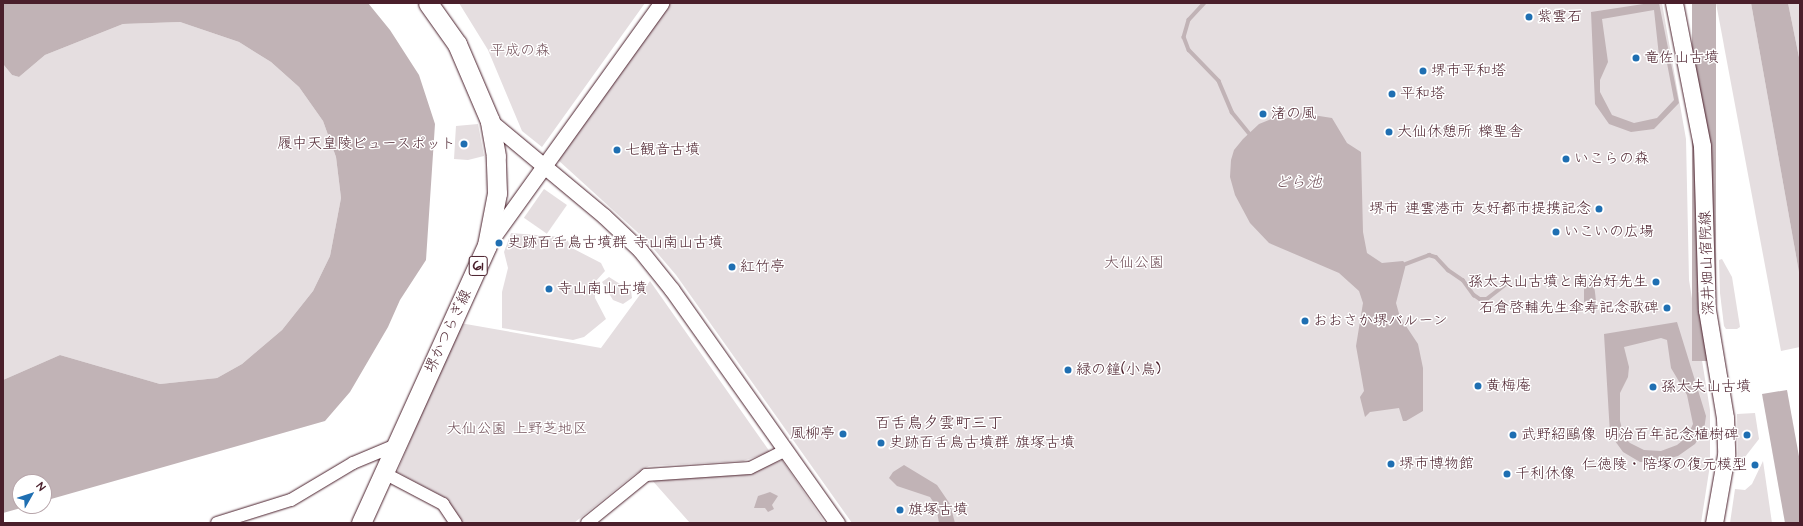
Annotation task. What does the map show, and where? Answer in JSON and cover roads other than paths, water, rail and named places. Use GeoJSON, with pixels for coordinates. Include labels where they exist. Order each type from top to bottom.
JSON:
{"type":"FeatureCollection","features":[{"type":"Feature","properties":{"kind":"main road","name":"堺かつらぎ線"},"geometry":{"type":"LineString","coordinates":[[361,523],[487,245],[497,193],[496,156],[490,121],[457,44],[428,3]]}},
{"type":"Feature","properties":{"kind":"main road","name":"深井畑山宿院線"},"geometry":{"type":"LineString","coordinates":[[1674,3],[1702,146],[1707,310],[1725,418],[1726,455],[1714,523]]}},
{"type":"Feature","properties":{"kind":"street"},"geometry":{"type":"LineString","coordinates":[[487,245],[661,3]]}},
{"type":"Feature","properties":{"kind":"street"},"geometry":{"type":"LineString","coordinates":[[490,121],[623,232],[648,259],[837,523]]}},
{"type":"Feature","properties":{"kind":"street"},"geometry":{"type":"LineString","coordinates":[[217,523],[291,500],[353,464],[396,445]]}},
{"type":"Feature","properties":{"kind":"street"},"geometry":{"type":"LineString","coordinates":[[587,523],[646,475],[750,468],[786,450]]}},
{"type":"Feature","properties":{"kind":"street"},"geometry":{"type":"LineString","coordinates":[[384,473],[443,504],[456,523]]}},
{"type":"Feature","properties":{"kind":"water"},"geometry":{"type":"Polygon","coordinates":[[[3,3],[368,3],[390,30],[419,75],[435,124],[426,260],[400,300],[388,327],[350,392],[325,421],[52,499],[52,474],[12,474],[12,510],[3,513],[3,380],[60,355],[160,384],[217,378],[242,364],[282,330],[313,291],[330,256],[341,198],[336,157],[323,121],[299,87],[271,62],[239,42],[180,22],[123,24],[45,55],[19,77],[12,75],[3,64],[3,3]]]}},
{"type":"Feature","properties":{"kind":"water"},"geometry":{"type":"Polygon","coordinates":[[[1659,3],[1679,103],[1654,129],[1631,132],[1609,124],[1595,104],[1591,12],[1659,3]],[[1654,10],[1602,19],[1608,62],[1600,80],[1600,92],[1612,115],[1634,123],[1657,118],[1674,100],[1666,58],[1659,56],[1654,10]]]}},
{"type":"Feature","properties":{"kind":"water"},"geometry":{"type":"Polygon","coordinates":[[[1692,3],[1716,3],[1716,361],[1692,361],[1692,3]]]}},
{"type":"Feature","properties":{"kind":"water"},"geometry":{"type":"Polygon","coordinates":[[[1751,3],[1788,3],[1800,62],[1800,278],[1751,3]]]}},
{"type":"Feature","properties":{"kind":"water","name":"どら池"},"geometry":{"type":"Polygon","coordinates":[[[1300,113],[1332,118],[1347,143],[1361,152],[1363,232],[1367,253],[1382,263],[1403,261],[1406,264],[1396,303],[1400,317],[1418,344],[1423,368],[1423,411],[1406,421],[1403,421],[1399,408],[1370,412],[1365,417],[1360,397],[1364,391],[1356,346],[1363,303],[1359,291],[1339,273],[1269,243],[1250,223],[1235,195],[1230,177],[1231,160],[1234,150],[1259,124],[1276,117],[1280,121],[1300,113]]]}},
{"type":"Feature","properties":{"kind":"water"},"geometry":{"type":"Polygon","coordinates":[[[1594,284],[1596,301],[1584,302],[1584,286],[1594,284]]]}},
{"type":"Feature","properties":{"kind":"water"},"geometry":{"type":"Polygon","coordinates":[[[1677,322],[1706,416],[1704,430],[1695,444],[1678,456],[1656,462],[1640,462],[1623,452],[1610,434],[1604,334],[1677,322]],[[1661,338],[1624,347],[1629,367],[1628,377],[1620,393],[1620,421],[1624,437],[1630,443],[1644,450],[1661,451],[1677,445],[1687,437],[1693,424],[1687,395],[1671,368],[1667,340],[1661,338]]]}},
{"type":"Feature","properties":{"kind":"water"},"geometry":{"type":"Polygon","coordinates":[[[1787,390],[1800,462],[1800,523],[1785,523],[1762,394],[1787,390]]]}},
{"type":"Feature","properties":{"kind":"water"},"geometry":{"type":"Polygon","coordinates":[[[904,465],[937,485],[950,504],[955,523],[939,523],[936,506],[930,497],[897,486],[889,478],[893,472],[904,465]]]}},
{"type":"Feature","properties":{"kind":"water"},"geometry":{"type":"Polygon","coordinates":[[[770,492],[778,496],[772,505],[774,509],[768,512],[765,508],[754,508],[758,496],[770,492]]]}},
{"type":"Feature","properties":{"kind":"waterway"},"geometry":{"type":"LineString","coordinates":[[1205,3],[1189,20],[1184,37],[1189,50],[1219,81],[1232,112],[1249,133]]}},
{"type":"Feature","properties":{"kind":"waterway"},"geometry":{"type":"LineString","coordinates":[[1406,264],[1429,255],[1436,257],[1448,270],[1463,280],[1474,295],[1480,299],[1487,299],[1505,285]]}},
{"type":"Feature","properties":{"kind":"place","name":"紫雲石"},"geometry":{"type":"Point","coordinates":[1529,17]}},
{"type":"Feature","properties":{"kind":"place","name":"竜佐山古墳"},"geometry":{"type":"Point","coordinates":[1636,58]}},
{"type":"Feature","properties":{"kind":"place","name":"堺市平和塔"},"geometry":{"type":"Point","coordinates":[1423,71]}},
{"type":"Feature","properties":{"kind":"place","name":"平和塔"},"geometry":{"type":"Point","coordinates":[1392,94]}},
{"type":"Feature","properties":{"kind":"place","name":"渚の風"},"geometry":{"type":"Point","coordinates":[1263,114]}},
{"type":"Feature","properties":{"kind":"place","name":"大仙休憩所 櫟聖舎"},"geometry":{"type":"Point","coordinates":[1389,132]}},
{"type":"Feature","properties":{"kind":"place","name":"履中天皇陵ビュースポット"},"geometry":{"type":"Point","coordinates":[464,144]}},
{"type":"Feature","properties":{"kind":"place","name":"七観音古墳"},"geometry":{"type":"Point","coordinates":[617,150]}},
{"type":"Feature","properties":{"kind":"place","name":"いこらの森"},"geometry":{"type":"Point","coordinates":[1566,159]}},
{"type":"Feature","properties":{"kind":"place","name":"堺市 連雲港市 友好都市提携記念"},"geometry":{"type":"Point","coordinates":[1599,209]}},
{"type":"Feature","properties":{"kind":"place","name":"いこいの広場"},"geometry":{"type":"Point","coordinates":[1556,232]}},
{"type":"Feature","properties":{"kind":"place","name":"史跡百舌鳥古墳群 寺山南山古墳"},"geometry":{"type":"Point","coordinates":[499,243]}},
{"type":"Feature","properties":{"kind":"place","name":"紅竹亭"},"geometry":{"type":"Point","coordinates":[732,267]}},
{"type":"Feature","properties":{"kind":"place","name":"孫太夫山古墳と南治好先生"},"geometry":{"type":"Point","coordinates":[1656,282]}},
{"type":"Feature","properties":{"kind":"place","name":"寺山南山古墳"},"geometry":{"type":"Point","coordinates":[549,289]}},
{"type":"Feature","properties":{"kind":"place","name":"石倉啓輔先生傘寿記念歌碑"},"geometry":{"type":"Point","coordinates":[1667,308]}},
{"type":"Feature","properties":{"kind":"place","name":"おおさか堺バルーン"},"geometry":{"type":"Point","coordinates":[1305,321]}},
{"type":"Feature","properties":{"kind":"place","name":"緑の鐘(小鳥)"},"geometry":{"type":"Point","coordinates":[1068,370]}},
{"type":"Feature","properties":{"kind":"place","name":"黄梅庵"},"geometry":{"type":"Point","coordinates":[1478,386]}},
{"type":"Feature","properties":{"kind":"place","name":"孫太夫山古墳"},"geometry":{"type":"Point","coordinates":[1653,387]}},
{"type":"Feature","properties":{"kind":"place","name":"風柳亭"},"geometry":{"type":"Point","coordinates":[843,434]}},
{"type":"Feature","properties":{"kind":"place","name":"武野紹鷗像"},"geometry":{"type":"Point","coordinates":[1513,435]}},
{"type":"Feature","properties":{"kind":"place","name":"明治百年記念植樹碑"},"geometry":{"type":"Point","coordinates":[1747,435]}},
{"type":"Feature","properties":{"kind":"place","name":"史跡百舌鳥古墳群 旗塚古墳"},"geometry":{"type":"Point","coordinates":[881,443]}},
{"type":"Feature","properties":{"kind":"place","name":"堺市博物館"},"geometry":{"type":"Point","coordinates":[1391,464]}},
{"type":"Feature","properties":{"kind":"place","name":"仁徳陵・陪塚の復元模型"},"geometry":{"type":"Point","coordinates":[1755,465]}},
{"type":"Feature","properties":{"kind":"place","name":"千利休像"},"geometry":{"type":"Point","coordinates":[1507,474]}},
{"type":"Feature","properties":{"kind":"place","name":"旗塚古墳"},"geometry":{"type":"Point","coordinates":[900,510]}},
{"type":"Feature","properties":{"kind":"district","name":"百舌鳥夕雲町三丁"},"geometry":{"type":"Point","coordinates":[939,423]}},
{"type":"Feature","properties":{"kind":"park label","name":"平成の森"},"geometry":{"type":"Point","coordinates":[520,51]}},
{"type":"Feature","properties":{"kind":"park label","name":"大仙公園"},"geometry":{"type":"Point","coordinates":[1134,263]}},
{"type":"Feature","properties":{"kind":"park label","name":"大仙公園 上野芝地区"},"geometry":{"type":"Point","coordinates":[517,429]}}]}
